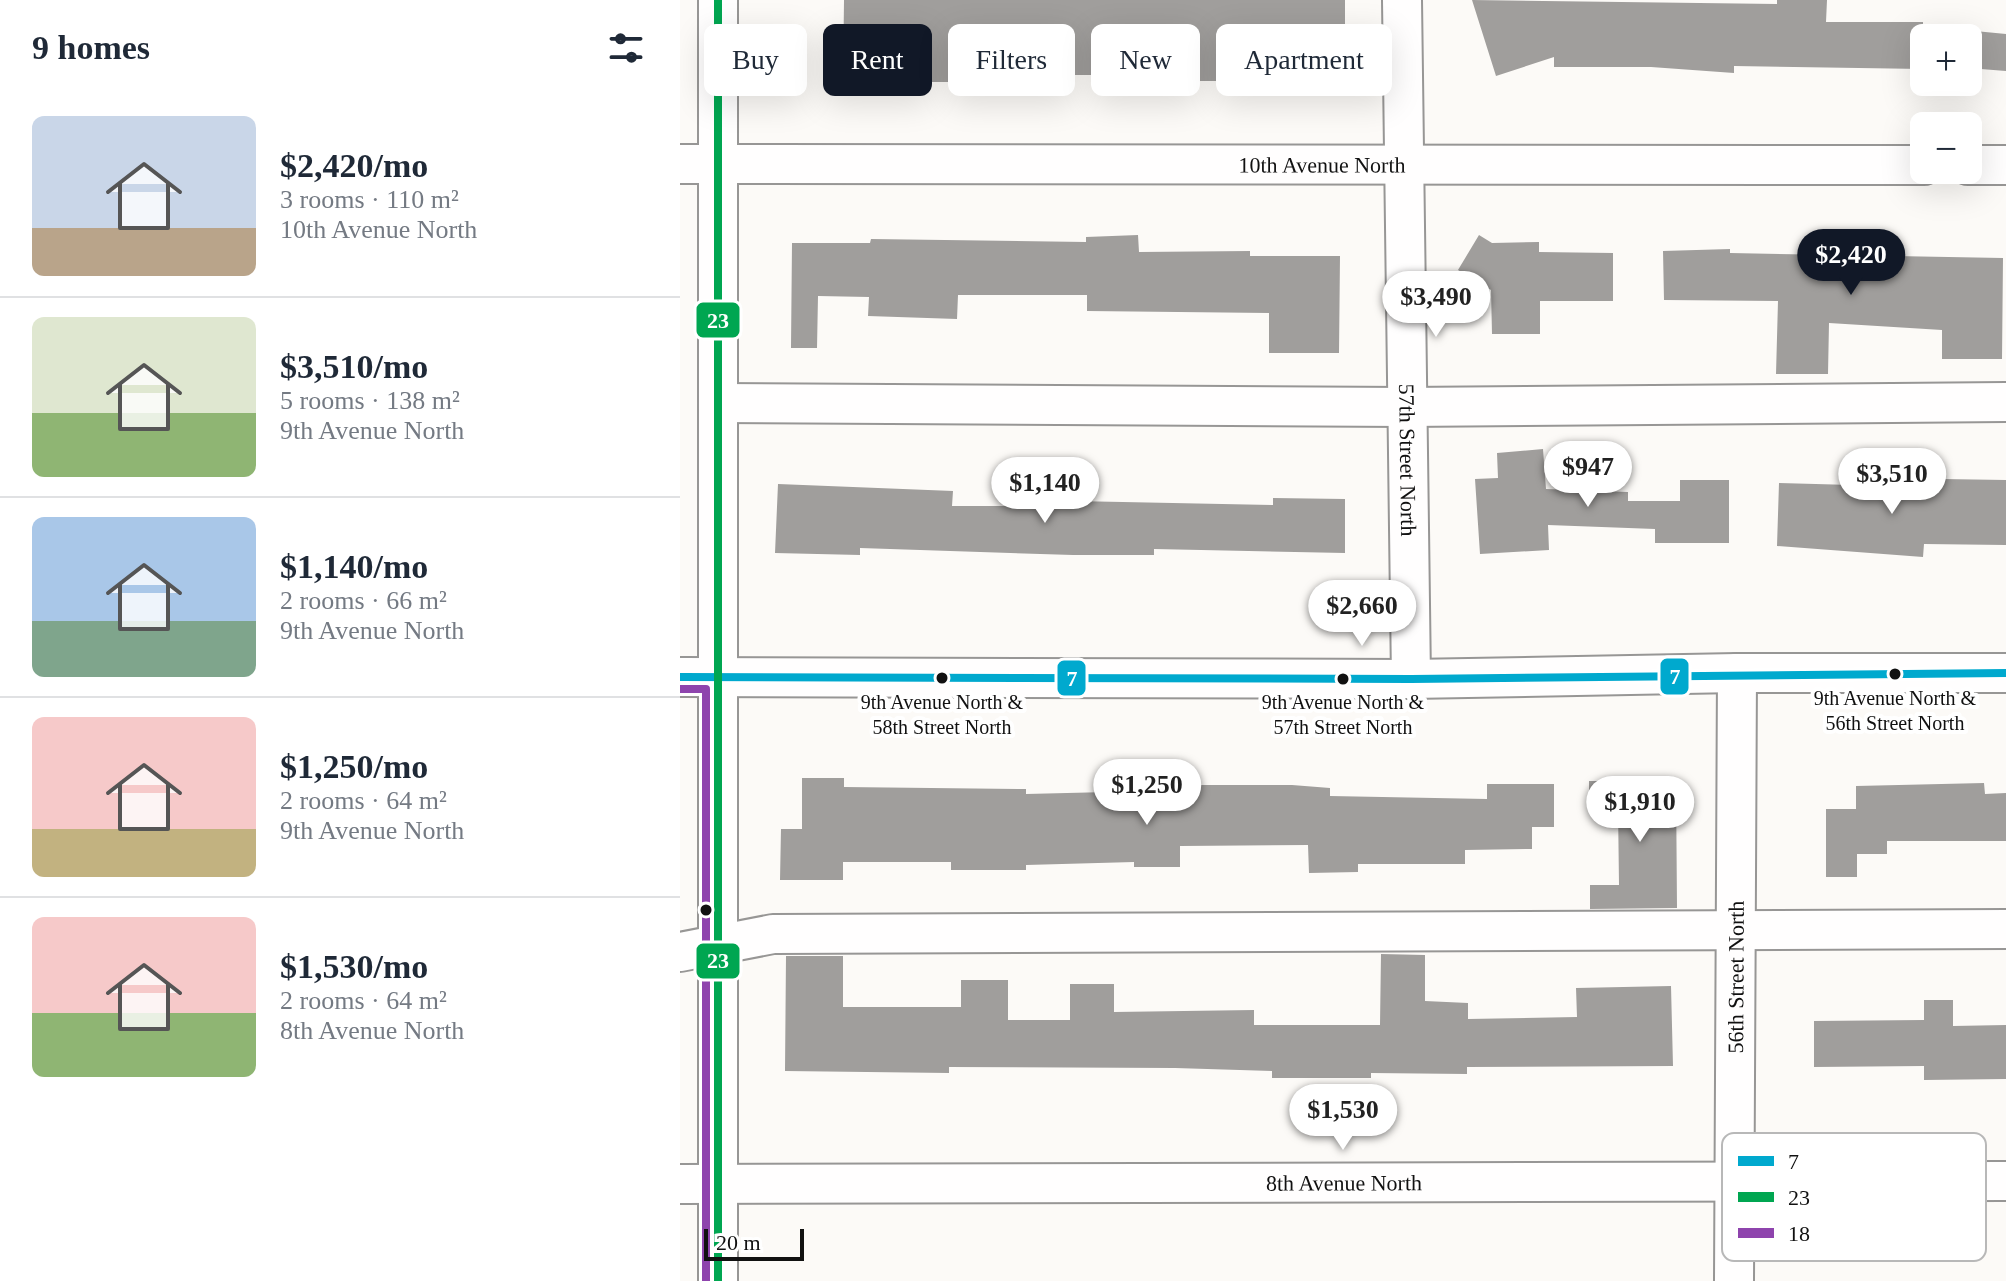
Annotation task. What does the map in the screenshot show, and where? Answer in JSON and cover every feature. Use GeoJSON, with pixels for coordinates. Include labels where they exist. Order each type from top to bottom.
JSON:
{"type":"FeatureCollection","features":[{"type":"Feature","properties":{"kind":"street"},"geometry":{"type":"LineString","coordinates":[[718,0],[718,1281]]}},
{"type":"Feature","properties":{"kind":"street","name":"57th Street North"},"geometry":{"type":"LineString","coordinates":[[1402,0],[1411,679]]}},
{"type":"Feature","properties":{"kind":"street","name":"10th Avenue North"},"geometry":{"type":"LineString","coordinates":[[680,164],[1910,165]]}},
{"type":"Feature","properties":{"kind":"street"},"geometry":{"type":"LineString","coordinates":[[1982,165],[2006,165]]}},
{"type":"Feature","properties":{"kind":"street"},"geometry":{"type":"LineString","coordinates":[[718,403],[1406,407],[2006,402]]}},
{"type":"Feature","properties":{"kind":"street"},"geometry":{"type":"LineString","coordinates":[[680,677],[1411,679],[1737,673],[2006,673]]}},
{"type":"Feature","properties":{"kind":"street","name":"56th Street North"},"geometry":{"type":"LineString","coordinates":[[1734,1133],[1737,673]]}},
{"type":"Feature","properties":{"kind":"street"},"geometry":{"type":"LineString","coordinates":[[680,952],[773,934],[2006,929]]}},
{"type":"Feature","properties":{"kind":"street","name":"8th Avenue North"},"geometry":{"type":"LineString","coordinates":[[1986,1181],[2006,1181]]}},
{"type":"Feature","properties":{"kind":"street","name":"8th Avenue North"},"geometry":{"type":"LineString","coordinates":[[680,1184],[1722,1182]]}},
{"type":"Feature","properties":{"kind":"building"},"geometry":{"type":"Polygon","coordinates":[[[844,0],[1345,0],[1345,24],[1216,24],[1216,81],[1200,81],[1200,24],[1091,24],[1091,75],[1075,75],[1075,24],[948,24],[948,82],[932,82],[932,24],[844,24],[844,0]]]}},
{"type":"Feature","properties":{"kind":"building"},"geometry":{"type":"Polygon","coordinates":[[[1472,0],[1777,4],[1777,0],[1827,0],[1826,22],[1923,22],[1910,24],[1910,69],[1734,66],[1734,73],[1651,67],[1554,67],[1554,57],[1496,76],[1472,0]]]}},
{"type":"Feature","properties":{"kind":"building"},"geometry":{"type":"Polygon","coordinates":[[[1982,32],[2006,34],[2006,71],[1982,69],[1982,32]]]}},
{"type":"Feature","properties":{"kind":"building"},"geometry":{"type":"Polygon","coordinates":[[[1138,235],[1139,252],[1250,251],[1250,256],[1340,256],[1339,353],[1269,353],[1269,313],[1087,311],[1087,295],[958,295],[957,319],[868,316],[869,297],[818,296],[817,348],[791,348],[792,243],[870,243],[871,239],[1086,242],[1086,237],[1138,235]]]}},
{"type":"Feature","properties":{"kind":"building"},"geometry":{"type":"Polygon","coordinates":[[[1479,235],[1492,243],[1539,242],[1539,252],[1613,253],[1613,301],[1540,301],[1540,334],[1492,334],[1491,290],[1458,270],[1479,235]]]}},
{"type":"Feature","properties":{"kind":"building"},"geometry":{"type":"Polygon","coordinates":[[[1730,249],[1730,253],[2003,258],[2002,359],[1942,359],[1942,330],[1829,323],[1828,374],[1776,374],[1778,301],[1664,300],[1663,251],[1730,249]]]}},
{"type":"Feature","properties":{"kind":"building"},"geometry":{"type":"Polygon","coordinates":[[[1543,449],[1546,489],[1628,492],[1628,501],[1680,501],[1680,480],[1729,480],[1729,543],[1655,543],[1655,529],[1548,525],[1549,550],[1480,554],[1475,479],[1498,478],[1497,453],[1543,449]]]}},
{"type":"Feature","properties":{"kind":"building"},"geometry":{"type":"Polygon","coordinates":[[[1942,479],[2006,480],[2006,545],[1924,544],[1923,557],[1777,546],[1779,483],[1852,485],[1852,480],[1942,484],[1942,479]]]}},
{"type":"Feature","properties":{"kind":"building"},"geometry":{"type":"Polygon","coordinates":[[[778,484],[953,491],[952,506],[1073,506],[1073,501],[1273,505],[1273,498],[1345,499],[1345,553],[1154,549],[1154,555],[1073,555],[860,548],[860,555],[775,553],[778,484]]]}},
{"type":"Feature","properties":{"kind":"building"},"geometry":{"type":"Polygon","coordinates":[[[802,778],[844,778],[844,787],[1026,789],[1026,794],[1108,792],[1108,802],[1175,803],[1175,785],[1292,785],[1330,788],[1330,796],[1487,799],[1487,784],[1554,784],[1554,827],[1532,827],[1532,849],[1465,850],[1465,864],[1358,864],[1358,872],[1309,873],[1308,845],[1180,846],[1180,867],[1134,867],[1134,862],[1026,865],[1026,870],[951,870],[951,862],[843,862],[843,880],[780,880],[781,829],[802,829],[802,778]]]}},
{"type":"Feature","properties":{"kind":"building"},"geometry":{"type":"Polygon","coordinates":[[[1589,781],[1676,781],[1677,908],[1590,909],[1590,885],[1619,885],[1618,807],[1589,807],[1589,781]]]}},
{"type":"Feature","properties":{"kind":"building"},"geometry":{"type":"Polygon","coordinates":[[[1984,783],[1985,794],[2006,793],[2006,841],[1887,841],[1887,854],[1857,854],[1857,877],[1826,877],[1826,809],[1856,809],[1856,786],[1984,783]]]}},
{"type":"Feature","properties":{"kind":"building"},"geometry":{"type":"Polygon","coordinates":[[[1381,954],[1425,955],[1425,1001],[1468,1003],[1468,1019],[1577,1017],[1576,988],[1671,986],[1673,1066],[1467,1067],[1467,1074],[1371,1073],[1371,1078],[1272,1078],[1272,1071],[1175,1068],[949,1067],[949,1073],[785,1071],[786,956],[843,956],[843,1007],[961,1007],[961,980],[1008,980],[1008,1020],[1070,1020],[1070,984],[1114,984],[1114,1012],[1254,1010],[1254,1025],[1380,1025],[1381,954]]]}},
{"type":"Feature","properties":{"kind":"building"},"geometry":{"type":"Polygon","coordinates":[[[1924,1000],[1953,1000],[1953,1026],[2006,1025],[2006,1079],[1924,1080],[1924,1066],[1814,1067],[1814,1021],[1924,1020],[1924,1000]]]}},
{"type":"Feature","properties":{"kind":"transit line","name":"23"},"geometry":{"type":"LineString","coordinates":[[718,0],[718,1281]]}},
{"type":"Feature","properties":{"kind":"transit line","name":"7"},"geometry":{"type":"LineString","coordinates":[[680,677],[1411,679],[2006,673]]}},
{"type":"Feature","properties":{"kind":"transit line","name":"18"},"geometry":{"type":"LineString","coordinates":[[680,689],[706,689],[706,1281]]}},
{"type":"Feature","properties":{"kind":"place","name":"9th Avenue North & 56th Street North"},"geometry":{"type":"Point","coordinates":[1895,674]}},
{"type":"Feature","properties":{"kind":"place","name":"9th Avenue North & 58th Street North"},"geometry":{"type":"Point","coordinates":[942,678]}},
{"type":"Feature","properties":{"kind":"place","name":"9th Avenue North & 57th Street North"},"geometry":{"type":"Point","coordinates":[1343,679]}}]}
